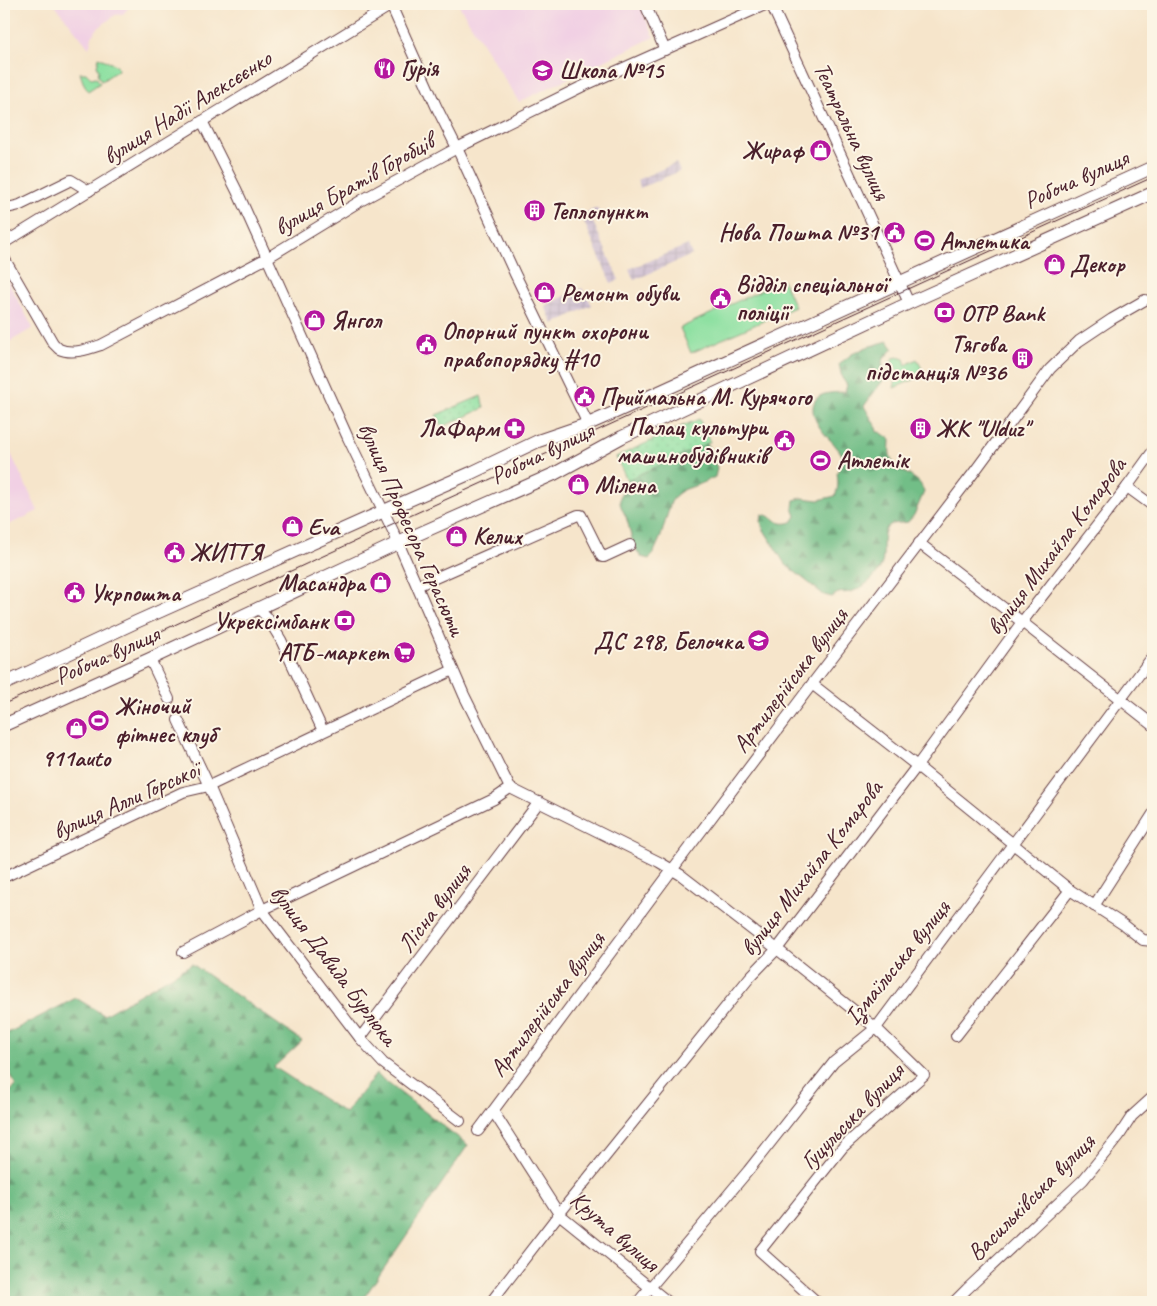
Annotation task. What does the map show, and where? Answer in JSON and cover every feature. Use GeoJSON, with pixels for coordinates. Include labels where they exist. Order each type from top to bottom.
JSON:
{"type":"FeatureCollection","features":[{"type":"Feature","properties":{"kind":"main road","name":"Робоча вулиця"},"geometry":{"type":"LineString","coordinates":[[4,684],[145,618],[471,473],[538,441],[588,424],[1153,167]]}},
{"type":"Feature","properties":{"kind":"main road","name":"Робоча вулиця"},"geometry":{"type":"LineString","coordinates":[[4,725],[258,608],[396,538],[554,474],[610,443],[909,303],[1153,193]]}},
{"type":"Feature","properties":{"kind":"street"},"geometry":{"type":"LineString","coordinates":[[392,4],[436,106],[588,424]]}},
{"type":"Feature","properties":{"kind":"street","name":"вулиця Надії Алексєєнко"},"geometry":{"type":"LineString","coordinates":[[4,243],[392,4]]}},
{"type":"Feature","properties":{"kind":"street"},"geometry":{"type":"LineString","coordinates":[[644,4],[665,50]]}},
{"type":"Feature","properties":{"kind":"street","name":"вулиця Братів Горобців"},"geometry":{"type":"LineString","coordinates":[[4,258],[58,349],[69,351],[83,350],[101,345],[267,258],[362,200],[457,148],[574,91],[767,4]]}},
{"type":"Feature","properties":{"kind":"street","name":"Театральна вулиця"},"geometry":{"type":"LineString","coordinates":[[771,4],[909,303]]}},
{"type":"Feature","properties":{"kind":"street","name":"вулиця Професора Герасюти"},"geometry":{"type":"LineString","coordinates":[[202,121],[237,191],[348,438],[384,511],[464,695],[510,788]]}},
{"type":"Feature","properties":{"kind":"street"},"geometry":{"type":"LineString","coordinates":[[4,206],[7,208],[20,205],[71,180],[89,191]]}},
{"type":"Feature","properties":{"kind":"street","name":"Артилерійська вулиця"},"geometry":{"type":"LineString","coordinates":[[478,1131],[672,870],[972,475],[1050,369],[1079,341],[1145,300]]}},
{"type":"Feature","properties":{"kind":"street","name":"вулиця Михайла Комарова"},"geometry":{"type":"LineString","coordinates":[[491,1302],[559,1214],[750,977],[777,949],[917,766],[1022,622],[1128,487],[1153,451]]}},
{"type":"Feature","properties":{"kind":"street"},"geometry":{"type":"LineString","coordinates":[[1128,487],[1153,506]]}},
{"type":"Feature","properties":{"kind":"street"},"geometry":{"type":"LineString","coordinates":[[417,586],[578,514],[581,515],[602,557],[630,545]]}},
{"type":"Feature","properties":{"kind":"street"},"geometry":{"type":"LineString","coordinates":[[919,543],[1153,725]]}},
{"type":"Feature","properties":{"kind":"street"},"geometry":{"type":"LineString","coordinates":[[258,608],[270,621],[281,640],[324,731]]}},
{"type":"Feature","properties":{"kind":"street","name":"Ізмаїльська вулиця"},"geometry":{"type":"LineString","coordinates":[[638,1302],[748,1171],[834,1062],[876,1028],[1153,656]]}},
{"type":"Feature","properties":{"kind":"street"},"geometry":{"type":"LineString","coordinates":[[150,659],[169,699]]}},
{"type":"Feature","properties":{"kind":"street","name":"вулиця Алли Горської"},"geometry":{"type":"LineString","coordinates":[[4,877],[183,792],[209,786],[453,670]]}},
{"type":"Feature","properties":{"kind":"street"},"geometry":{"type":"LineString","coordinates":[[812,684],[1070,890],[1124,925],[1143,940],[1153,941]]}},
{"type":"Feature","properties":{"kind":"street","name":"вулиця Давида Бурлюка"},"geometry":{"type":"LineString","coordinates":[[178,720],[209,786],[262,910],[360,1038],[383,1063],[460,1121]]}},
{"type":"Feature","properties":{"kind":"street"},"geometry":{"type":"LineString","coordinates":[[183,952],[262,910],[494,799],[510,788],[672,870]]}},
{"type":"Feature","properties":{"kind":"street","name":"Лісна вулиця"},"geometry":{"type":"LineString","coordinates":[[360,1038],[538,802]]}},
{"type":"Feature","properties":{"kind":"street"},"geometry":{"type":"LineString","coordinates":[[1094,906],[1153,814]]}},
{"type":"Feature","properties":{"kind":"street","name":"Гуцульська вулиця"},"geometry":{"type":"LineString","coordinates":[[672,870],[777,949],[876,1028],[924,1076],[843,1147],[760,1251],[817,1302]]}},
{"type":"Feature","properties":{"kind":"street"},"geometry":{"type":"LineString","coordinates":[[956,1036],[1070,890]]}},
{"type":"Feature","properties":{"kind":"street","name":"Васильківська вулиця"},"geometry":{"type":"LineString","coordinates":[[954,1302],[1083,1180],[1119,1136],[1132,1116],[1153,1097]]}},
{"type":"Feature","properties":{"kind":"street","name":"Крута вулиця"},"geometry":{"type":"LineString","coordinates":[[493,1111],[559,1214],[668,1302]]}},
{"type":"Feature","properties":{"kind":"shaded area"},"geometry":{"type":"Polygon","coordinates":[[[54,4],[132,4],[123,14],[115,15],[97,29],[92,37],[89,48],[54,4]]]}},
{"type":"Feature","properties":{"kind":"shaded area","name":"Школа №15"},"geometry":{"type":"Polygon","coordinates":[[[458,4],[639,4],[654,37],[519,102],[458,4]]]}},
{"type":"Feature","properties":{"kind":"shaded area"},"geometry":{"type":"Polygon","coordinates":[[[676,163],[680,171],[640,188],[637,180],[676,163]]]}},
{"type":"Feature","properties":{"kind":"shaded area"},"geometry":{"type":"Polygon","coordinates":[[[597,208],[601,215],[592,220],[619,280],[611,283],[581,215],[597,208]]]}},
{"type":"Feature","properties":{"kind":"shaded area"},"geometry":{"type":"Polygon","coordinates":[[[688,245],[692,255],[634,280],[629,269],[688,245]]]}},
{"type":"Feature","properties":{"kind":"shaded area"},"geometry":{"type":"Polygon","coordinates":[[[4,274],[33,328],[4,345],[4,274]]]}},
{"type":"Feature","properties":{"kind":"shaded area"},"geometry":{"type":"Polygon","coordinates":[[[582,288],[592,305],[553,324],[545,306],[582,288]]]}},
{"type":"Feature","properties":{"kind":"shaded area"},"geometry":{"type":"Polygon","coordinates":[[[4,439],[38,511],[4,527],[4,439]]]}},
{"type":"Feature","properties":{"kind":"green space"},"geometry":{"type":"Polygon","coordinates":[[[99,57],[117,66],[118,70],[102,81],[98,76],[99,70],[97,66],[99,57]]]}},
{"type":"Feature","properties":{"kind":"green space"},"geometry":{"type":"Polygon","coordinates":[[[80,73],[86,73],[91,78],[96,77],[100,83],[88,91],[80,73]]]}},
{"type":"Feature","properties":{"kind":"green space"},"geometry":{"type":"Polygon","coordinates":[[[783,280],[795,307],[691,353],[680,328],[783,280]]]}},
{"type":"Feature","properties":{"kind":"green space"},"geometry":{"type":"Polygon","coordinates":[[[888,341],[893,348],[882,361],[884,379],[864,406],[877,432],[890,439],[890,455],[894,463],[918,481],[924,492],[914,515],[908,522],[888,526],[883,538],[882,561],[874,577],[857,589],[839,593],[832,597],[824,595],[785,564],[764,530],[761,522],[762,514],[783,523],[792,522],[796,516],[793,508],[794,500],[802,498],[819,500],[835,496],[838,487],[837,472],[843,458],[842,454],[817,422],[813,412],[814,402],[821,395],[845,392],[847,385],[842,378],[839,364],[852,354],[888,341]]]}},
{"type":"Feature","properties":{"kind":"green space"},"geometry":{"type":"Polygon","coordinates":[[[893,358],[904,359],[906,365],[917,359],[925,375],[894,388],[898,371],[893,368],[891,362],[893,358]]]}},
{"type":"Feature","properties":{"kind":"green space"},"geometry":{"type":"Polygon","coordinates":[[[481,396],[484,408],[442,427],[436,415],[481,396]]]}},
{"type":"Feature","properties":{"kind":"green space"},"geometry":{"type":"Polygon","coordinates":[[[699,419],[710,442],[627,480],[616,457],[699,419]]]}},
{"type":"Feature","properties":{"kind":"green space"},"geometry":{"type":"Polygon","coordinates":[[[695,421],[704,436],[717,468],[715,477],[683,490],[676,495],[671,502],[654,552],[649,559],[641,557],[633,542],[620,503],[621,494],[627,485],[627,473],[666,436],[680,427],[695,421]]]}},
{"type":"Feature","properties":{"kind":"green space"},"geometry":{"type":"Polygon","coordinates":[[[192,964],[302,1041],[274,1067],[345,1113],[376,1074],[468,1145],[361,1302],[4,1302],[4,1097],[16,1086],[4,1060],[4,1035],[76,998],[104,1015],[192,964]]]}},
{"type":"Feature","properties":{"kind":"tram line"},"geometry":{"type":"LineString","coordinates":[[4,704],[390,525],[1153,177]]}},
{"type":"Feature","properties":{"kind":"place","name":"Гурія"},"geometry":{"type":"Point","coordinates":[385,68]}},
{"type":"Feature","properties":{"kind":"place","name":"Школа №15"},"geometry":{"type":"Point","coordinates":[543,70]}},
{"type":"Feature","properties":{"kind":"place","name":"Жираф"},"geometry":{"type":"Point","coordinates":[820,150]}},
{"type":"Feature","properties":{"kind":"place","name":"Теплопункт"},"geometry":{"type":"Point","coordinates":[534,211]}},
{"type":"Feature","properties":{"kind":"place","name":"Нова Пошта №31"},"geometry":{"type":"Point","coordinates":[894,232]}},
{"type":"Feature","properties":{"kind":"place","name":"Атлетика"},"geometry":{"type":"Point","coordinates":[924,241]}},
{"type":"Feature","properties":{"kind":"place","name":"Декор"},"geometry":{"type":"Point","coordinates":[1054,264]}},
{"type":"Feature","properties":{"kind":"place","name":"Ремонт обуви"},"geometry":{"type":"Point","coordinates":[545,293]}},
{"type":"Feature","properties":{"kind":"place","name":"Відділ спеціальної поліції"},"geometry":{"type":"Point","coordinates":[720,298]}},
{"type":"Feature","properties":{"kind":"place","name":"OTP Bank"},"geometry":{"type":"Point","coordinates":[945,313]}},
{"type":"Feature","properties":{"kind":"place","name":"Янгол"},"geometry":{"type":"Point","coordinates":[315,320]}},
{"type":"Feature","properties":{"kind":"place","name":"Опорний пункт охорони правопорядку #10"},"geometry":{"type":"Point","coordinates":[426,345]}},
{"type":"Feature","properties":{"kind":"place","name":"Тягова пiдстанцiя №36"},"geometry":{"type":"Point","coordinates":[1022,358]}},
{"type":"Feature","properties":{"kind":"place","name":"Приймальна М. Курячого"},"geometry":{"type":"Point","coordinates":[584,397]}},
{"type":"Feature","properties":{"kind":"place","name":"ЛаФарм"},"geometry":{"type":"Point","coordinates":[515,428]}},
{"type":"Feature","properties":{"kind":"place","name":"ЖК \"Ulduz\""},"geometry":{"type":"Point","coordinates":[920,428]}},
{"type":"Feature","properties":{"kind":"place","name":"Палац культури машинобудівників"},"geometry":{"type":"Point","coordinates":[784,441]}},
{"type":"Feature","properties":{"kind":"place","name":"Атлетік"},"geometry":{"type":"Point","coordinates":[821,460]}},
{"type":"Feature","properties":{"kind":"place","name":"Мілена"},"geometry":{"type":"Point","coordinates":[579,485]}},
{"type":"Feature","properties":{"kind":"place","name":"Eva"},"geometry":{"type":"Point","coordinates":[292,527]}},
{"type":"Feature","properties":{"kind":"place","name":"Келих"},"geometry":{"type":"Point","coordinates":[457,536]}},
{"type":"Feature","properties":{"kind":"place","name":"ЖИТТЯ"},"geometry":{"type":"Point","coordinates":[174,552]}},
{"type":"Feature","properties":{"kind":"place","name":"Масандра"},"geometry":{"type":"Point","coordinates":[381,583]}},
{"type":"Feature","properties":{"kind":"place","name":"Укрпошта"},"geometry":{"type":"Point","coordinates":[74,593]}},
{"type":"Feature","properties":{"kind":"place","name":"Укрексімбанк"},"geometry":{"type":"Point","coordinates":[344,621]}},
{"type":"Feature","properties":{"kind":"place","name":"ДС 298, Белочка"},"geometry":{"type":"Point","coordinates":[759,641]}},
{"type":"Feature","properties":{"kind":"place","name":"АТБ-маркет"},"geometry":{"type":"Point","coordinates":[404,652]}},
{"type":"Feature","properties":{"kind":"place","name":"Жіночий фітнес клуб"},"geometry":{"type":"Point","coordinates":[99,720]}},
{"type":"Feature","properties":{"kind":"place","name":"911auto"},"geometry":{"type":"Point","coordinates":[76,729]}}]}
